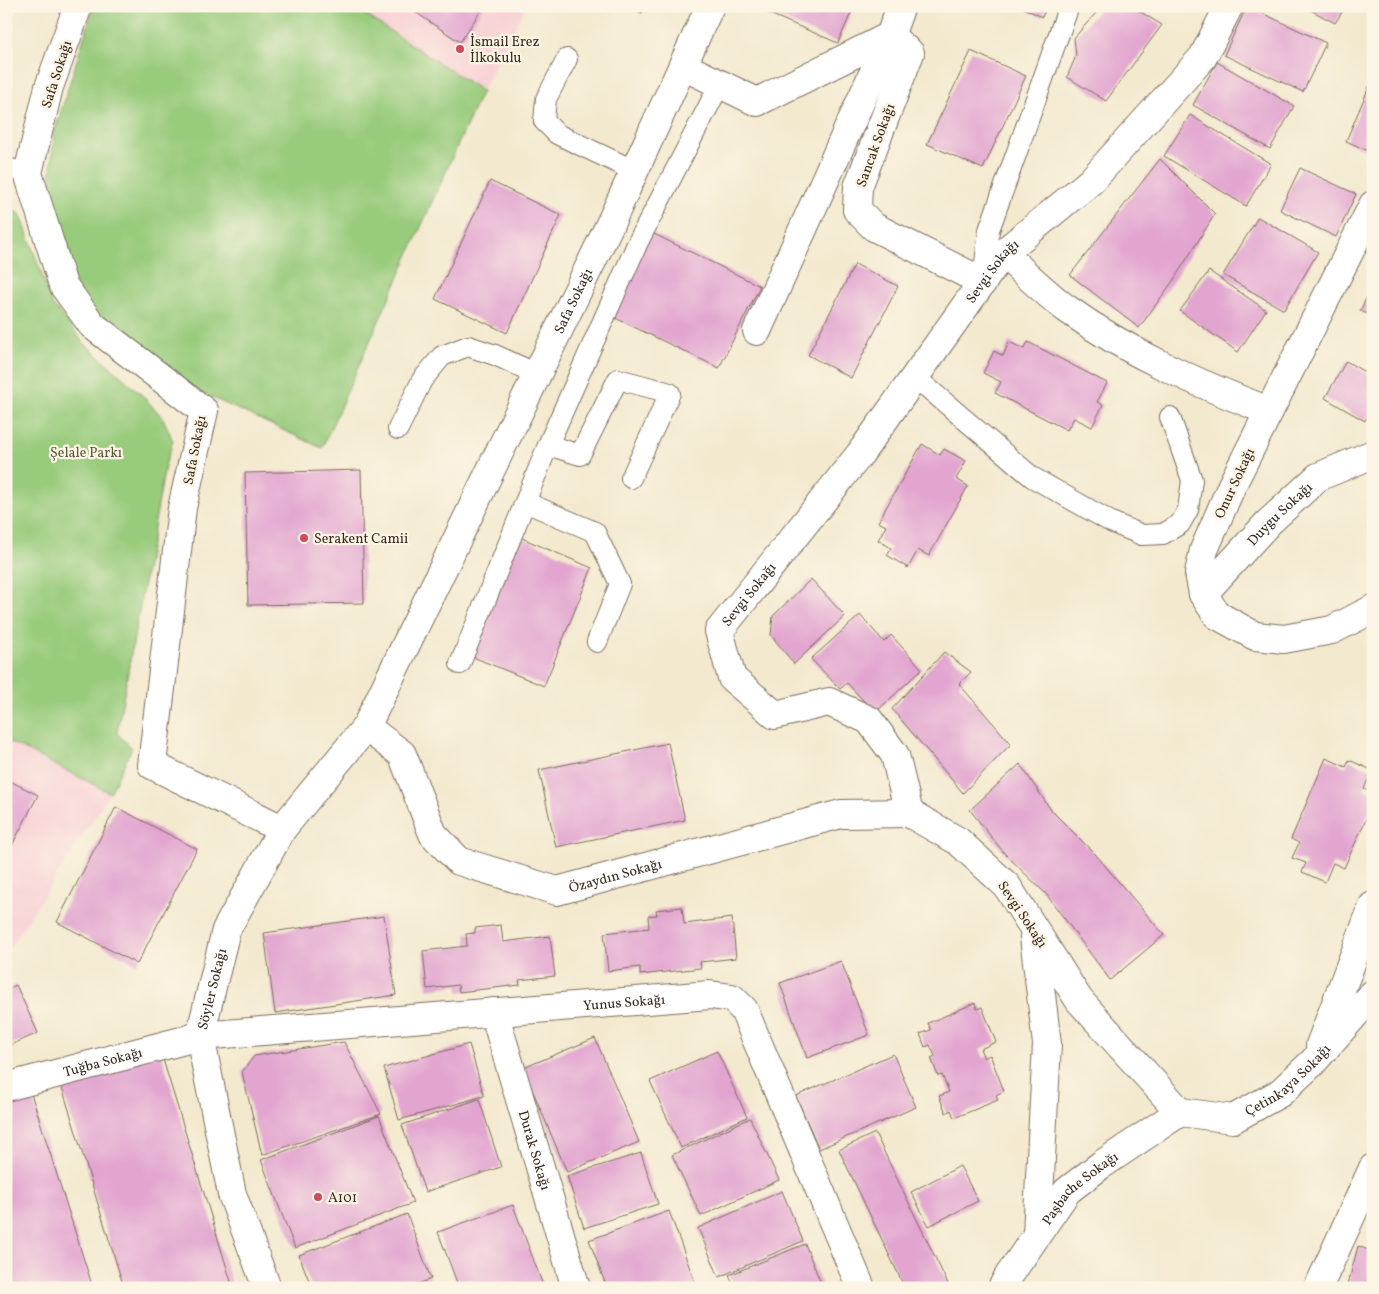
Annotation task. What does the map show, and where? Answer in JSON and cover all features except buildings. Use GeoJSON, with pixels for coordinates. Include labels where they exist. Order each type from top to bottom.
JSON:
{"type":"FeatureCollection","features":[{"type":"Feature","properties":{"kind":"street","name":"Safa Sokağı"},"geometry":{"type":"LineString","coordinates":[[78,6],[17,171],[63,285],[92,325],[204,411],[182,508],[152,765],[282,829]]}},
{"type":"Feature","properties":{"kind":"street","name":"Safa Sokağı"},"geometry":{"type":"LineString","coordinates":[[366,726],[634,171],[710,6]]}},
{"type":"Feature","properties":{"kind":"street","name":"Sancak Sokağı"},"geometry":{"type":"LineString","coordinates":[[757,331],[890,36],[901,6]]}},
{"type":"Feature","properties":{"kind":"street","name":"Sevgi Sokağı"},"geometry":{"type":"LineString","coordinates":[[1180,1112],[1079,1000],[1007,886],[958,841],[909,813],[895,755],[869,720],[829,702],[775,714],[732,678],[719,631],[860,454],[1004,254],[1091,182],[1203,57],[1229,6]]}},
{"type":"Feature","properties":{"kind":"street"},"geometry":{"type":"LineString","coordinates":[[683,66],[757,102],[890,36]]}},
{"type":"Feature","properties":{"kind":"street","name":"Sancak Sokağı"},"geometry":{"type":"LineString","coordinates":[[890,36],[910,54],[858,187],[857,210],[874,227],[983,282]]}},
{"type":"Feature","properties":{"kind":"street","name":"Onur Sokağı"},"geometry":{"type":"LineString","coordinates":[[1373,205],[1232,485],[1204,550],[1199,573],[1204,594],[1217,615],[1255,636],[1284,639],[1332,630],[1373,610]]}},
{"type":"Feature","properties":{"kind":"street"},"geometry":{"type":"LineString","coordinates":[[1004,254],[1066,308],[1135,352],[1229,396],[1269,411]]}},
{"type":"Feature","properties":{"kind":"street","name":"Duygu Sokağı"},"geometry":{"type":"LineString","coordinates":[[1204,594],[1268,523],[1318,477],[1373,454]]}},
{"type":"Feature","properties":{"kind":"street","name":"Söyler Sokağı"},"geometry":{"type":"LineString","coordinates":[[267,1288],[232,1194],[200,1036],[226,930],[282,829],[366,726]]}},
{"type":"Feature","properties":{"kind":"street","name":"Özaydın Sokağı"},"geometry":{"type":"LineString","coordinates":[[366,726],[402,754],[433,834],[459,861],[557,891],[841,814],[909,813]]}},
{"type":"Feature","properties":{"kind":"street"},"geometry":{"type":"LineString","coordinates":[[1313,1062],[1373,906]]}},
{"type":"Feature","properties":{"kind":"street"},"geometry":{"type":"LineString","coordinates":[[1032,926],[1047,1044],[1037,1234]]}},
{"type":"Feature","properties":{"kind":"street","name":"Çetinkaya Sokağı"},"geometry":{"type":"LineString","coordinates":[[1180,1112],[1233,1119],[1280,1093],[1313,1062],[1373,994]]}},
{"type":"Feature","properties":{"kind":"street","name":"Yunus Sokağı"},"geometry":{"type":"LineString","coordinates":[[200,1036],[710,995],[732,998],[744,1010],[861,1288]]}},
{"type":"Feature","properties":{"kind":"street","name":"Durak Sokağı"},"geometry":{"type":"LineString","coordinates":[[494,1012],[576,1288]]}},
{"type":"Feature","properties":{"kind":"street","name":"Tuğba Sokağı"},"geometry":{"type":"LineString","coordinates":[[6,1087],[200,1036]]}},
{"type":"Feature","properties":{"kind":"street","name":"Paşbache Sokağı"},"geometry":{"type":"LineString","coordinates":[[1002,1288],[1067,1191],[1180,1112]]}},
{"type":"Feature","properties":{"kind":"street"},"geometry":{"type":"LineString","coordinates":[[1318,1288],[1373,1168]]}},
{"type":"Feature","properties":{"kind":"lane"},"geometry":{"type":"LineString","coordinates":[[983,282],[989,230],[1069,6]]}},
{"type":"Feature","properties":{"kind":"lane"},"geometry":{"type":"LineString","coordinates":[[568,59],[546,100],[544,121],[557,134],[634,171]]}},
{"type":"Feature","properties":{"kind":"lane"},"geometry":{"type":"LineString","coordinates":[[460,664],[548,445],[638,242],[720,84]]}},
{"type":"Feature","properties":{"kind":"lane"},"geometry":{"type":"LineString","coordinates":[[398,429],[422,380],[442,356],[468,346],[495,355],[537,374]]}},
{"type":"Feature","properties":{"kind":"lane"},"geometry":{"type":"LineString","coordinates":[[915,377],[1032,477],[1111,522],[1142,535],[1163,534],[1180,524],[1188,510],[1192,480],[1170,416]]}},
{"type":"Feature","properties":{"kind":"lane"},"geometry":{"type":"LineString","coordinates":[[548,445],[580,455],[618,379],[670,393],[631,478]]}},
{"type":"Feature","properties":{"kind":"lane"},"geometry":{"type":"LineString","coordinates":[[525,502],[595,532],[620,584],[597,642]]}},
{"type":"Feature","properties":{"kind":"shaded area","name":"İsmail Erez İlkokulu"},"geometry":{"type":"Polygon","coordinates":[[[352,6],[526,6],[482,91],[352,6]]]}},
{"type":"Feature","properties":{"kind":"shaded area"},"geometry":{"type":"Polygon","coordinates":[[[6,740],[110,793],[10,948],[6,949],[6,740]]]}},
{"type":"Feature","properties":{"kind":"green space"},"geometry":{"type":"Polygon","coordinates":[[[94,6],[352,6],[482,91],[322,448],[178,382],[92,312],[70,275],[48,206],[54,133],[94,6]]]}},
{"type":"Feature","properties":{"kind":"green space","name":"Şelale Parkı"},"geometry":{"type":"Polygon","coordinates":[[[6,205],[21,215],[52,304],[85,344],[142,395],[163,418],[173,441],[165,466],[117,733],[132,748],[110,793],[6,740],[6,205]]]}},
{"type":"Feature","properties":{"kind":"place","name":"İsmail Erez İlkokulu"},"geometry":{"type":"Point","coordinates":[460,49]}},
{"type":"Feature","properties":{"kind":"place","name":"Serakent Camii"},"geometry":{"type":"Point","coordinates":[304,538]}},
{"type":"Feature","properties":{"kind":"place","name":"A101"},"geometry":{"type":"Point","coordinates":[318,1197]}}]}
